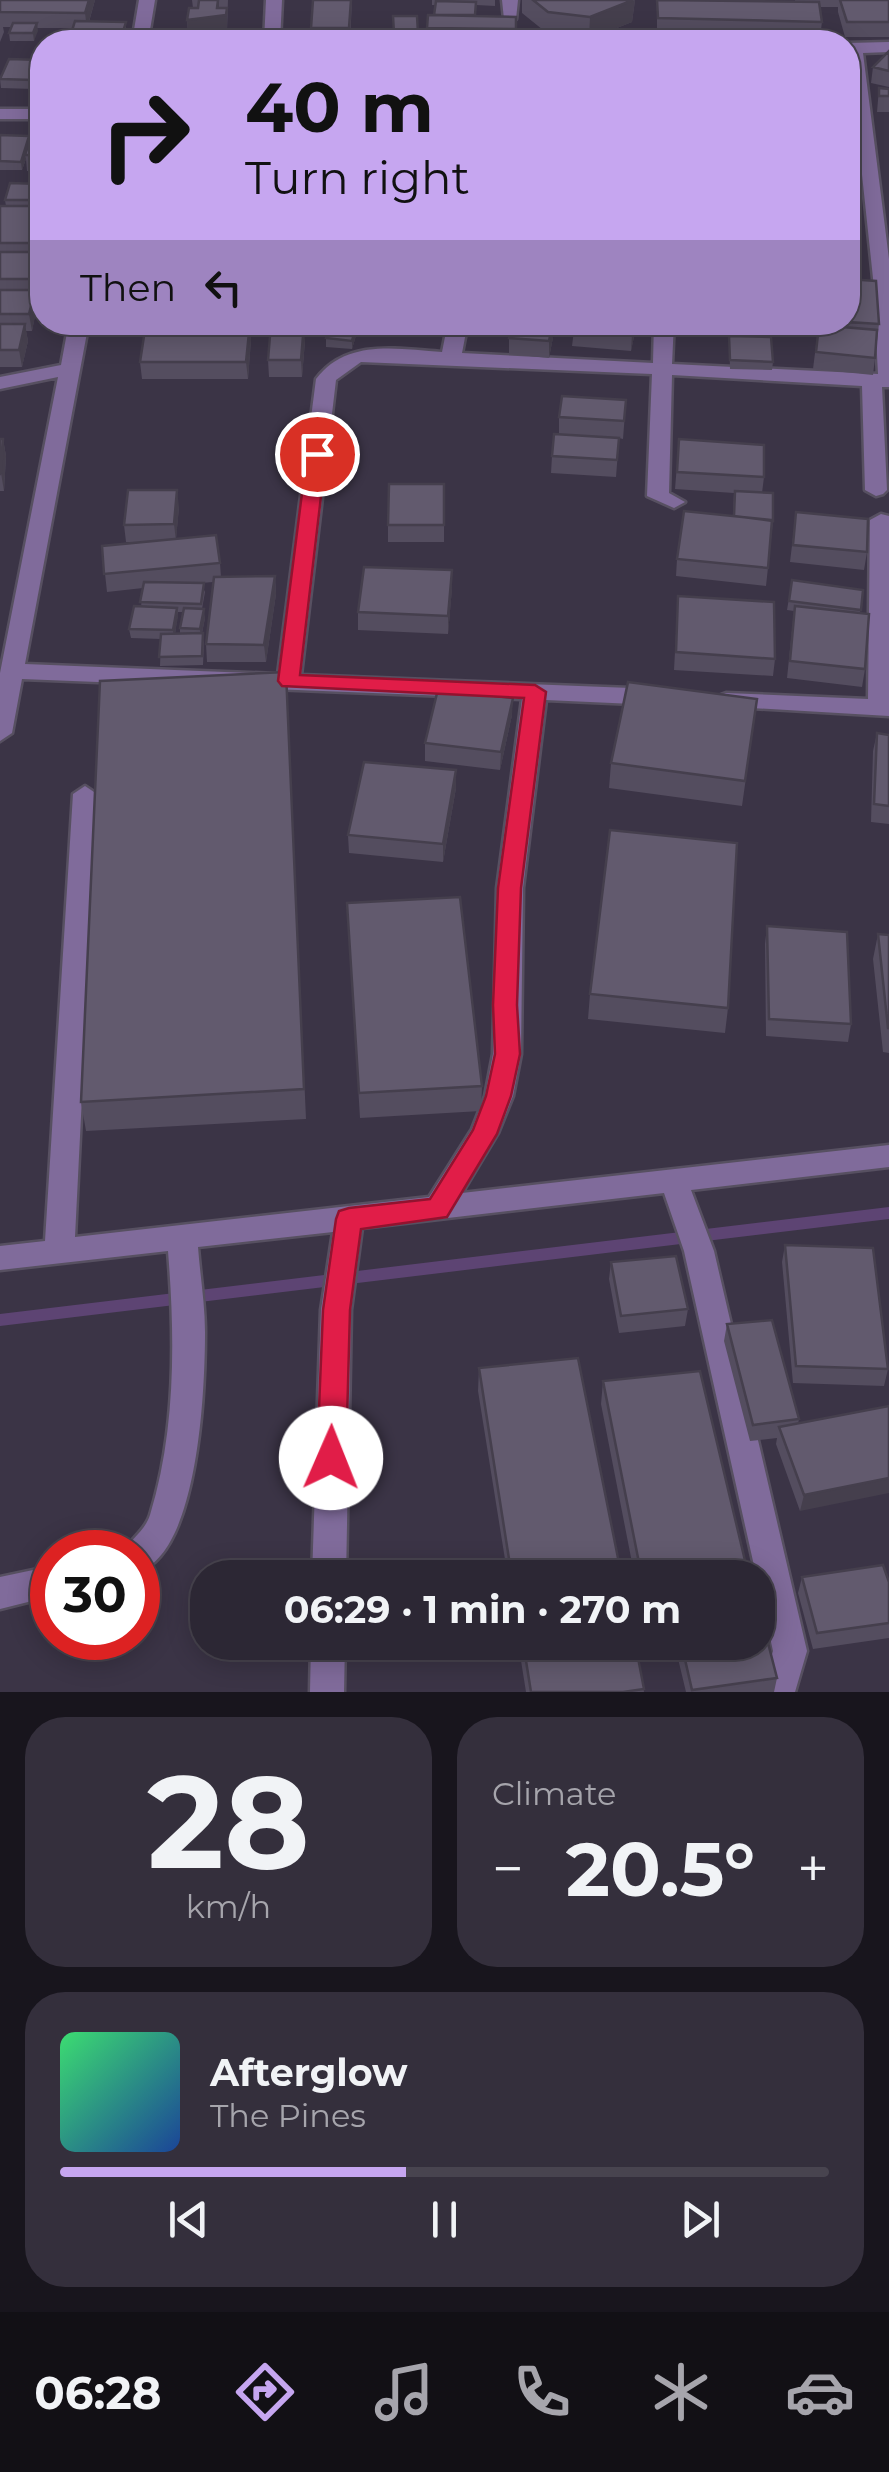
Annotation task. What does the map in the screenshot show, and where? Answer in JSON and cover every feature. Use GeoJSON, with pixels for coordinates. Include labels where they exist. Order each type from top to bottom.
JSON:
{"type":"FeatureCollection","features":[{"type":"Feature","properties":{"kind":"street"},"geometry":{"type":"LineString","coordinates":[[142,30],[147,0]]}},
{"type":"Feature","properties":{"kind":"street"},"geometry":{"type":"LineString","coordinates":[[273,30],[274,0]]}},
{"type":"Feature","properties":{"kind":"street"},"geometry":{"type":"LineString","coordinates":[[860,48],[889,47]]}},
{"type":"Feature","properties":{"kind":"street"},"geometry":{"type":"LineString","coordinates":[[0,114],[30,114]]}},
{"type":"Feature","properties":{"kind":"street"},"geometry":{"type":"LineString","coordinates":[[860,115],[882,278],[883,381],[876,490]]}},
{"type":"Feature","properties":{"kind":"street"},"geometry":{"type":"LineString","coordinates":[[0,733],[76,335]]}},
{"type":"Feature","properties":{"kind":"street"},"geometry":{"type":"LineString","coordinates":[[451,358],[455,335]]}},
{"type":"Feature","properties":{"kind":"street"},"geometry":{"type":"LineString","coordinates":[[663,335],[658,496],[674,502]]}},
{"type":"Feature","properties":{"kind":"street"},"geometry":{"type":"LineString","coordinates":[[289,681],[326,379],[338,364],[356,356],[451,358],[883,381]]}},
{"type":"Feature","properties":{"kind":"street"},"geometry":{"type":"LineString","coordinates":[[0,382],[69,368]]}},
{"type":"Feature","properties":{"kind":"street"},"geometry":{"type":"LineString","coordinates":[[12,671],[885,708],[881,520]]}},
{"type":"Feature","properties":{"kind":"street"},"geometry":{"type":"LineString","coordinates":[[438,1209],[484,1134],[499,1096],[508,1054],[505,1005],[510,888],[535,692]]}},
{"type":"Feature","properties":{"kind":"street"},"geometry":{"type":"LineString","coordinates":[[58,1254],[85,794]]}},
{"type":"Feature","properties":{"kind":"street"},"geometry":{"type":"LineString","coordinates":[[0,1258],[674,1184],[889,1156]]}},
{"type":"Feature","properties":{"kind":"street"},"geometry":{"type":"LineString","coordinates":[[674,1184],[699,1250],[790,1651],[778,1692]]}},
{"type":"Feature","properties":{"kind":"street"},"geometry":{"type":"LineString","coordinates":[[329,1560],[336,1310],[349,1221]]}},
{"type":"Feature","properties":{"kind":"street"},"geometry":{"type":"LineString","coordinates":[[160,1531],[183,1432],[190,1331],[182,1240]]}},
{"type":"Feature","properties":{"kind":"street"},"geometry":{"type":"LineString","coordinates":[[0,1593],[30,1586]]}},
{"type":"Feature","properties":{"kind":"street"},"geometry":{"type":"LineString","coordinates":[[327,1692],[328,1660]]}},
{"type":"Feature","properties":{"kind":"building"},"geometry":{"type":"Polygon","coordinates":[[[0,0],[89,0],[85,13],[0,12],[0,0]]]}},
{"type":"Feature","properties":{"kind":"building"},"geometry":{"type":"Polygon","coordinates":[[[199,0],[218,0],[217,8],[227,8],[226,15],[187,20],[189,8],[198,8],[199,0]]]}},
{"type":"Feature","properties":{"kind":"building"},"geometry":{"type":"Polygon","coordinates":[[[313,0],[351,0],[349,28],[311,28],[313,0]]]}},
{"type":"Feature","properties":{"kind":"building"},"geometry":{"type":"Polygon","coordinates":[[[533,0],[633,0],[590,17],[548,12],[533,0]]]}},
{"type":"Feature","properties":{"kind":"building"},"geometry":{"type":"Polygon","coordinates":[[[657,0],[819,2],[822,22],[658,18],[657,0]]]}},
{"type":"Feature","properties":{"kind":"building"},"geometry":{"type":"Polygon","coordinates":[[[840,0],[889,0],[889,22],[847,22],[840,0]]]}},
{"type":"Feature","properties":{"kind":"building"},"geometry":{"type":"Polygon","coordinates":[[[436,1],[476,2],[475,15],[434,15],[436,1]]]}},
{"type":"Feature","properties":{"kind":"building"},"geometry":{"type":"Polygon","coordinates":[[[428,15],[516,17],[516,29],[427,28],[428,15]]]}},
{"type":"Feature","properties":{"kind":"building"},"geometry":{"type":"Polygon","coordinates":[[[393,16],[417,16],[418,30],[394,30],[393,16]]]}},
{"type":"Feature","properties":{"kind":"building"},"geometry":{"type":"Polygon","coordinates":[[[75,21],[126,22],[124,30],[72,30],[75,21]]]}},
{"type":"Feature","properties":{"kind":"building"},"geometry":{"type":"Polygon","coordinates":[[[13,23],[37,23],[30,33],[9,33],[13,23]]]}},
{"type":"Feature","properties":{"kind":"building"},"geometry":{"type":"Polygon","coordinates":[[[889,51],[889,71],[873,67],[889,51]]]}},
{"type":"Feature","properties":{"kind":"building"},"geometry":{"type":"Polygon","coordinates":[[[9,59],[30,60],[30,80],[0,79],[9,59]]]}},
{"type":"Feature","properties":{"kind":"building"},"geometry":{"type":"Polygon","coordinates":[[[879,88],[889,89],[889,96],[879,96],[879,88]]]}},
{"type":"Feature","properties":{"kind":"building"},"geometry":{"type":"Polygon","coordinates":[[[0,135],[29,136],[21,162],[0,161],[0,135]]]}},
{"type":"Feature","properties":{"kind":"building"},"geometry":{"type":"Polygon","coordinates":[[[10,183],[30,184],[30,200],[5,200],[10,183]]]}},
{"type":"Feature","properties":{"kind":"building"},"geometry":{"type":"Polygon","coordinates":[[[0,206],[30,206],[30,243],[0,243],[0,206]]]}},
{"type":"Feature","properties":{"kind":"building"},"geometry":{"type":"Polygon","coordinates":[[[0,252],[30,252],[30,279],[0,279],[0,252]]]}},
{"type":"Feature","properties":{"kind":"building"},"geometry":{"type":"Polygon","coordinates":[[[860,280],[876,281],[879,324],[860,323],[860,280]]]}},
{"type":"Feature","properties":{"kind":"building"},"geometry":{"type":"Polygon","coordinates":[[[0,290],[30,290],[29,314],[0,314],[0,290]]]}},
{"type":"Feature","properties":{"kind":"building"},"geometry":{"type":"Polygon","coordinates":[[[0,324],[25,324],[19,350],[0,350],[0,324]]]}},
{"type":"Feature","properties":{"kind":"building"},"geometry":{"type":"Polygon","coordinates":[[[860,329],[877,330],[875,358],[816,352],[818,335],[860,335],[860,329]]]}},
{"type":"Feature","properties":{"kind":"building"},"geometry":{"type":"Polygon","coordinates":[[[144,335],[249,335],[246,362],[140,362],[144,335]]]}},
{"type":"Feature","properties":{"kind":"building"},"geometry":{"type":"Polygon","coordinates":[[[270,335],[303,335],[301,360],[268,360],[270,335]]]}},
{"type":"Feature","properties":{"kind":"building"},"geometry":{"type":"Polygon","coordinates":[[[327,335],[354,335],[352,341],[326,338],[327,335]]]}},
{"type":"Feature","properties":{"kind":"building"},"geometry":{"type":"Polygon","coordinates":[[[510,335],[550,335],[549,341],[509,338],[510,335]]]}},
{"type":"Feature","properties":{"kind":"building"},"geometry":{"type":"Polygon","coordinates":[[[729,336],[771,337],[773,362],[730,360],[729,336]]]}},
{"type":"Feature","properties":{"kind":"building"},"geometry":{"type":"Polygon","coordinates":[[[562,396],[626,400],[624,421],[559,417],[562,396]]]}},
{"type":"Feature","properties":{"kind":"building"},"geometry":{"type":"Polygon","coordinates":[[[554,434],[619,438],[617,460],[552,456],[554,434]]]}},
{"type":"Feature","properties":{"kind":"building"},"geometry":{"type":"Polygon","coordinates":[[[0,439],[3,439],[0,474],[0,439]]]}},
{"type":"Feature","properties":{"kind":"building"},"geometry":{"type":"Polygon","coordinates":[[[679,439],[764,445],[764,477],[677,472],[679,439]]]}},
{"type":"Feature","properties":{"kind":"building"},"geometry":{"type":"Polygon","coordinates":[[[389,484],[444,484],[444,525],[388,525],[389,484]]]}},
{"type":"Feature","properties":{"kind":"building"},"geometry":{"type":"Polygon","coordinates":[[[128,490],[177,490],[174,524],[124,525],[128,490]]]}},
{"type":"Feature","properties":{"kind":"building"},"geometry":{"type":"Polygon","coordinates":[[[735,491],[773,493],[773,521],[734,516],[735,491]]]}},
{"type":"Feature","properties":{"kind":"building"},"geometry":{"type":"Polygon","coordinates":[[[684,511],[772,520],[768,568],[677,559],[684,511]]]}},
{"type":"Feature","properties":{"kind":"building"},"geometry":{"type":"Polygon","coordinates":[[[796,512],[868,519],[867,552],[793,545],[796,512]]]}},
{"type":"Feature","properties":{"kind":"building"},"geometry":{"type":"Polygon","coordinates":[[[216,535],[220,563],[104,574],[102,546],[216,535]]]}},
{"type":"Feature","properties":{"kind":"building"},"geometry":{"type":"Polygon","coordinates":[[[364,567],[452,570],[448,616],[358,612],[364,567]]]}},
{"type":"Feature","properties":{"kind":"building"},"geometry":{"type":"Polygon","coordinates":[[[275,576],[264,645],[206,644],[214,577],[275,576]]]}},
{"type":"Feature","properties":{"kind":"building"},"geometry":{"type":"Polygon","coordinates":[[[792,580],[863,590],[861,610],[789,601],[792,580]]]}},
{"type":"Feature","properties":{"kind":"building"},"geometry":{"type":"Polygon","coordinates":[[[144,582],[204,583],[201,604],[140,602],[144,582]]]}},
{"type":"Feature","properties":{"kind":"building"},"geometry":{"type":"Polygon","coordinates":[[[678,596],[774,602],[775,659],[676,652],[678,596]]]}},
{"type":"Feature","properties":{"kind":"building"},"geometry":{"type":"Polygon","coordinates":[[[134,606],[177,608],[173,630],[129,629],[134,606]]]}},
{"type":"Feature","properties":{"kind":"building"},"geometry":{"type":"Polygon","coordinates":[[[795,606],[869,614],[865,669],[790,661],[795,606]]]}},
{"type":"Feature","properties":{"kind":"building"},"geometry":{"type":"Polygon","coordinates":[[[184,608],[204,609],[200,629],[180,628],[184,608]]]}},
{"type":"Feature","properties":{"kind":"building"},"geometry":{"type":"Polygon","coordinates":[[[203,633],[202,656],[159,657],[161,634],[203,633]]]}},
{"type":"Feature","properties":{"kind":"building"},"geometry":{"type":"Polygon","coordinates":[[[286,672],[304,1089],[81,1102],[100,681],[286,672]]]}},
{"type":"Feature","properties":{"kind":"building"},"geometry":{"type":"Polygon","coordinates":[[[628,682],[757,699],[745,781],[611,763],[628,682]]]}},
{"type":"Feature","properties":{"kind":"building"},"geometry":{"type":"Polygon","coordinates":[[[438,689],[513,698],[501,752],[425,743],[438,689]]]}},
{"type":"Feature","properties":{"kind":"building"},"geometry":{"type":"Polygon","coordinates":[[[877,733],[889,735],[889,806],[874,804],[877,733]]]}},
{"type":"Feature","properties":{"kind":"building"},"geometry":{"type":"Polygon","coordinates":[[[364,762],[456,770],[443,844],[348,835],[364,762]]]}},
{"type":"Feature","properties":{"kind":"building"},"geometry":{"type":"Polygon","coordinates":[[[610,830],[737,843],[728,1008],[590,994],[610,830]]]}},
{"type":"Feature","properties":{"kind":"building"},"geometry":{"type":"Polygon","coordinates":[[[460,897],[482,1086],[359,1093],[347,903],[460,897]]]}},
{"type":"Feature","properties":{"kind":"building"},"geometry":{"type":"Polygon","coordinates":[[[767,926],[847,932],[851,1024],[769,1019],[767,926]]]}},
{"type":"Feature","properties":{"kind":"building"},"geometry":{"type":"Polygon","coordinates":[[[878,934],[889,935],[889,1028],[888,1028],[878,934]]]}},
{"type":"Feature","properties":{"kind":"building"},"geometry":{"type":"Polygon","coordinates":[[[785,1245],[873,1248],[888,1369],[796,1366],[785,1245]]]}},
{"type":"Feature","properties":{"kind":"building"},"geometry":{"type":"Polygon","coordinates":[[[676,1256],[688,1309],[621,1316],[611,1262],[676,1256]]]}},
{"type":"Feature","properties":{"kind":"building"},"geometry":{"type":"Polygon","coordinates":[[[772,1320],[799,1419],[753,1425],[727,1324],[772,1320]]]}},
{"type":"Feature","properties":{"kind":"building"},"geometry":{"type":"Polygon","coordinates":[[[578,1358],[618,1560],[509,1560],[479,1368],[578,1358]]]}},
{"type":"Feature","properties":{"kind":"building"},"geometry":{"type":"Polygon","coordinates":[[[700,1371],[745,1560],[638,1560],[603,1381],[700,1371]]]}},
{"type":"Feature","properties":{"kind":"building"},"geometry":{"type":"Polygon","coordinates":[[[889,1406],[889,1478],[804,1495],[779,1427],[889,1406]]]}},
{"type":"Feature","properties":{"kind":"building"},"geometry":{"type":"Polygon","coordinates":[[[883,1565],[889,1582],[889,1623],[817,1633],[802,1577],[883,1565]]]}},
{"type":"Feature","properties":{"kind":"building"},"geometry":{"type":"Polygon","coordinates":[[[526,1660],[638,1660],[644,1689],[623,1692],[531,1692],[526,1660]]]}},
{"type":"Feature","properties":{"kind":"building"},"geometry":{"type":"Polygon","coordinates":[[[685,1660],[772,1660],[777,1678],[692,1690],[685,1660]]]}},
{"type":"Feature","properties":{"kind":"waterway"},"geometry":{"type":"LineString","coordinates":[[0,1320],[889,1213]]}},
{"type":"Feature","properties":{"kind":"route"},"geometry":{"type":"LineString","coordinates":[[317,454],[289,681],[535,692],[510,888],[505,1005],[508,1054],[499,1096],[484,1134],[438,1209],[349,1219],[336,1310],[331,1458]]}}]}
